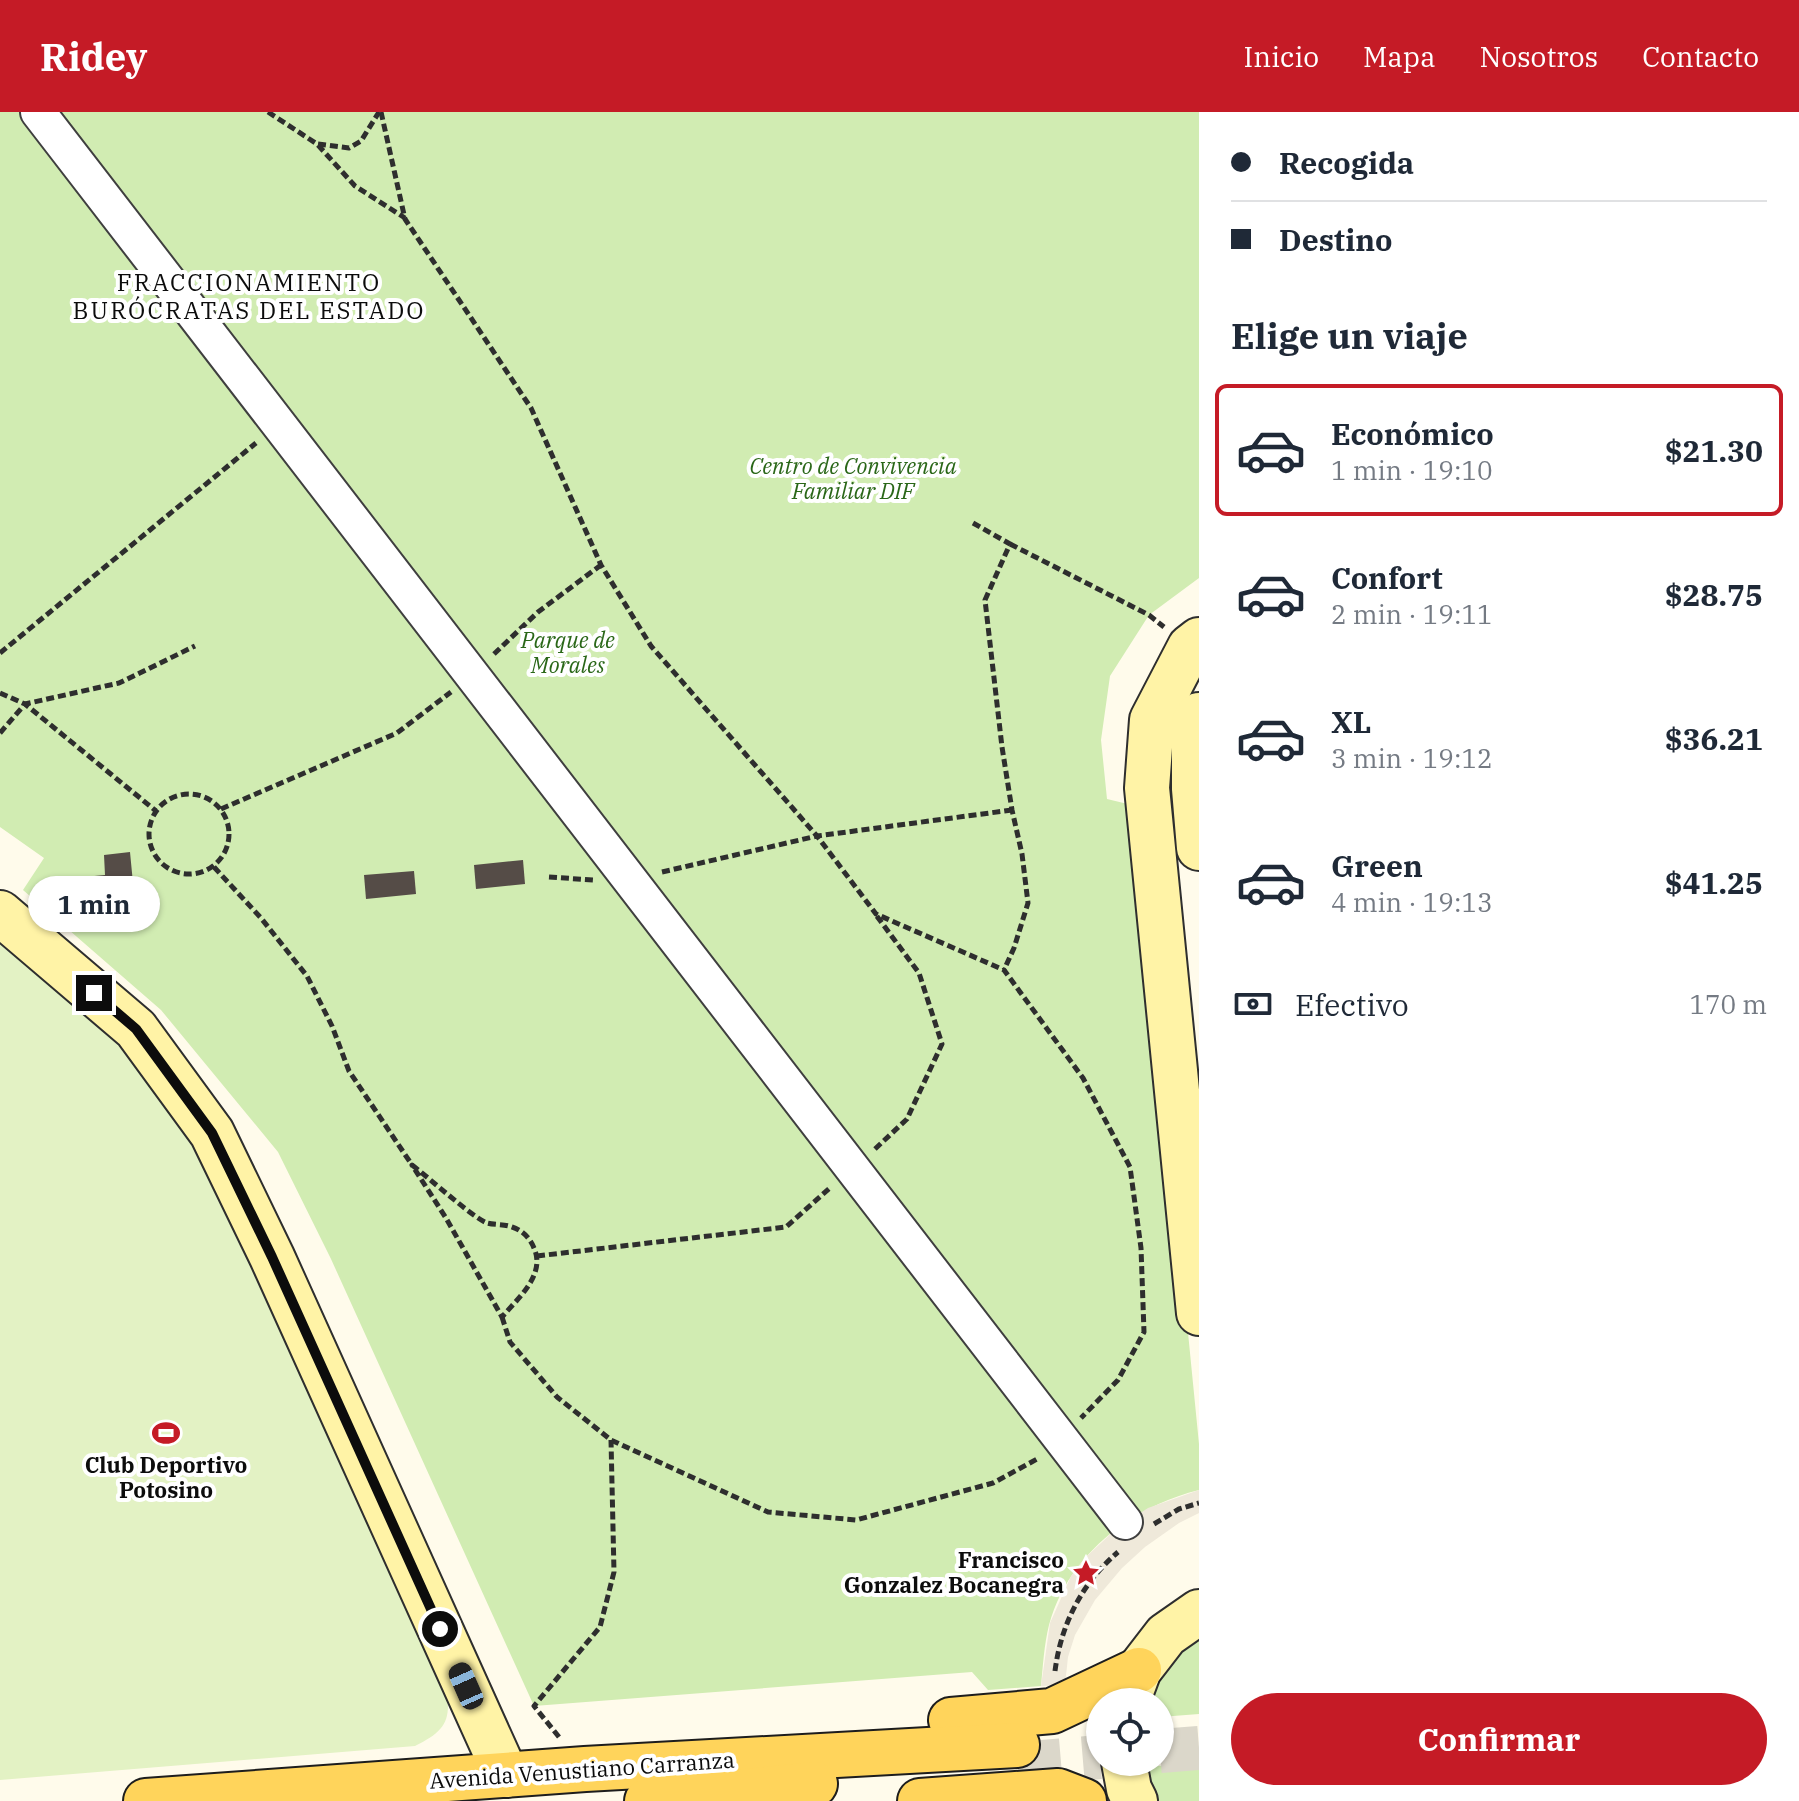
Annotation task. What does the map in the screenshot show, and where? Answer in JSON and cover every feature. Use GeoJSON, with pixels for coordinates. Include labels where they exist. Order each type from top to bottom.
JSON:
{"type":"FeatureCollection","features":[{"type":"Feature","properties":{"kind":"main road"},"geometry":{"type":"LineString","coordinates":[[585,1769],[695,1743],[1052,1711],[1133,1686]]}},
{"type":"Feature","properties":{"kind":"main road","name":"Avenida Venustiano Carranza"},"geometry":{"type":"LineString","coordinates":[[146,1801],[240,1797],[585,1769],[1017,1755],[647,1801]]}},
{"type":"Feature","properties":{"kind":"main road"},"geometry":{"type":"LineString","coordinates":[[920,1801],[1058,1791],[1084,1801]]}},
{"type":"Feature","properties":{"kind":"street"},"geometry":{"type":"LineString","coordinates":[[38,112],[1132,1533]]}},
{"type":"Feature","properties":{"kind":"street"},"geometry":{"type":"LineString","coordinates":[[1194,644],[1152,720],[1147,788],[1199,1313]]}},
{"type":"Feature","properties":{"kind":"street"},"geometry":{"type":"LineString","coordinates":[[1199,715],[1194,722],[1199,848]]}},
{"type":"Feature","properties":{"kind":"street"},"geometry":{"type":"LineString","coordinates":[[1147,788],[1196,789]]}},
{"type":"Feature","properties":{"kind":"street"},"geometry":{"type":"LineString","coordinates":[[0,913],[136,1029],[212,1133],[279,1272],[506,1775]]}},
{"type":"Feature","properties":{"kind":"street"},"geometry":{"type":"LineString","coordinates":[[1133,1686],[1166,1635],[1199,1612]]}},
{"type":"Feature","properties":{"kind":"street"},"geometry":{"type":"LineString","coordinates":[[1127,1776],[1135,1801]]}},
{"type":"Feature","properties":{"kind":"path"},"geometry":{"type":"LineString","coordinates":[[268,112],[317,144],[355,186],[405,219]]}},
{"type":"Feature","properties":{"kind":"path"},"geometry":{"type":"LineString","coordinates":[[317,144],[349,148],[361,141],[380,112]]}},
{"type":"Feature","properties":{"kind":"path"},"geometry":{"type":"LineString","coordinates":[[214,867],[261,918],[307,976],[332,1026],[349,1071],[446,1218],[502,1317],[510,1342],[557,1397],[611,1440],[768,1512],[856,1520],[993,1483],[1039,1458],[1118,1380],[1144,1332],[1141,1248],[1130,1167],[1083,1078],[1004,970],[876,914],[817,836],[651,646],[601,565],[531,408],[405,219],[380,112]]}},
{"type":"Feature","properties":{"kind":"path"},"geometry":{"type":"LineString","coordinates":[[0,653],[279,424]]}},
{"type":"Feature","properties":{"kind":"path"},"geometry":{"type":"LineString","coordinates":[[973,523],[1149,615],[1194,644]]}},
{"type":"Feature","properties":{"kind":"path"},"geometry":{"type":"LineString","coordinates":[[1004,970],[1028,903],[1012,810],[985,600],[1010,544]]}},
{"type":"Feature","properties":{"kind":"path"},"geometry":{"type":"LineString","coordinates":[[221,809],[397,733],[473,676],[538,612],[601,565]]}},
{"type":"Feature","properties":{"kind":"path"},"geometry":{"type":"LineString","coordinates":[[0,733],[25,704],[119,683],[195,646]]}},
{"type":"Feature","properties":{"kind":"path"},"geometry":{"type":"LineString","coordinates":[[0,693],[25,704],[156,811]]}},
{"type":"Feature","properties":{"kind":"path"},"geometry":{"type":"LineString","coordinates":[[188,794],[201,795],[221,809],[230,833],[228,846],[214,867],[202,873],[177,873],[156,859],[148,835],[156,811],[176,796],[188,794]]}},
{"type":"Feature","properties":{"kind":"path"},"geometry":{"type":"LineString","coordinates":[[549,877],[595,880],[657,874],[817,836],[1012,810]]}},
{"type":"Feature","properties":{"kind":"path"},"geometry":{"type":"LineString","coordinates":[[412,1165],[486,1222],[513,1227],[525,1234],[533,1244],[537,1269],[532,1281],[502,1317]]}},
{"type":"Feature","properties":{"kind":"path"},"geometry":{"type":"LineString","coordinates":[[585,1769],[534,1706],[600,1627],[614,1572],[611,1440]]}},
{"type":"Feature","properties":{"kind":"path"},"geometry":{"type":"LineString","coordinates":[[1052,1711],[1057,1653],[1064,1626],[1080,1596],[1132,1533],[1179,1509],[1199,1503]]}},
{"type":"Feature","properties":{"kind":"green space","name":"Parque de Morales"},"geometry":{"type":"Polygon","coordinates":[[[0,112],[1199,112],[1199,578],[1149,615],[1110,676],[1101,740],[1107,799],[1136,806],[1199,1444],[1199,1490],[1150,1508],[1106,1538],[1087,1556],[1058,1600],[1049,1625],[1041,1686],[988,1690],[972,1672],[534,1706],[331,1259],[278,1152],[161,1010],[23,890],[44,858],[0,827],[0,112]]]}},
{"type":"Feature","properties":{"kind":"green space","name":"Club Deportivo Potosino"},"geometry":{"type":"Polygon","coordinates":[[[0,929],[93,1003],[219,1179],[446,1687],[448,1708],[444,1724],[415,1746],[0,1780],[0,929]]]}},
{"type":"Feature","properties":{"kind":"green space"},"geometry":{"type":"Polygon","coordinates":[[[1199,1631],[1199,1714],[1174,1716],[1174,1688],[1149,1688],[1155,1675],[1199,1631]]]}},
{"type":"Feature","properties":{"kind":"green space"},"geometry":{"type":"Polygon","coordinates":[[[1199,1763],[1199,1801],[1152,1801],[1146,1776],[1174,1776],[1174,1765],[1199,1763]]]}},
{"type":"Feature","properties":{"kind":"shaded area"},"geometry":{"type":"Polygon","coordinates":[[[1199,1490],[1199,1513],[1145,1547],[1095,1600],[1075,1635],[1068,1657],[1065,1685],[1041,1686],[1050,1623],[1071,1576],[1086,1557],[1116,1529],[1148,1508],[1199,1490]]]}},
{"type":"Feature","properties":{"kind":"building"},"geometry":{"type":"Polygon","coordinates":[[[130,852],[135,904],[66,911],[63,879],[105,875],[104,855],[130,852]]]}},
{"type":"Feature","properties":{"kind":"building"},"geometry":{"type":"Polygon","coordinates":[[[523,860],[525,884],[476,889],[474,865],[523,860]]]}},
{"type":"Feature","properties":{"kind":"building"},"geometry":{"type":"Polygon","coordinates":[[[414,871],[416,894],[366,899],[364,875],[414,871]]]}},
{"type":"Feature","properties":{"kind":"tunnel"},"geometry":{"type":"LineString","coordinates":[[1174,1750],[1199,1748]]}},
{"type":"Feature","properties":{"kind":"tunnel"},"geometry":{"type":"LineString","coordinates":[[1017,1764],[1086,1758]]}},
{"type":"Feature","properties":{"kind":"place","name":"Club Deportivo Potosino"},"geometry":{"type":"Point","coordinates":[166,1433]}},
{"type":"Feature","properties":{"kind":"place","name":"Francisco Gonzalez Bocanegra"},"geometry":{"type":"Point","coordinates":[1086,1573]}},
{"type":"Feature","properties":{"kind":"district","name":"FRACCIONAMIENTO BURÓCRATAS DEL ESTADO"},"geometry":{"type":"Point","coordinates":[249,297]}},
{"type":"Feature","properties":{"kind":"route"},"geometry":{"type":"LineString","coordinates":[[94,993],[136,1029],[212,1133],[272,1257],[440,1629]]}},
{"type":"Feature","properties":{"kind":"park label","name":"Centro de Convivencia Familiar DIF"},"geometry":{"type":"Point","coordinates":[853,478]}}]}
